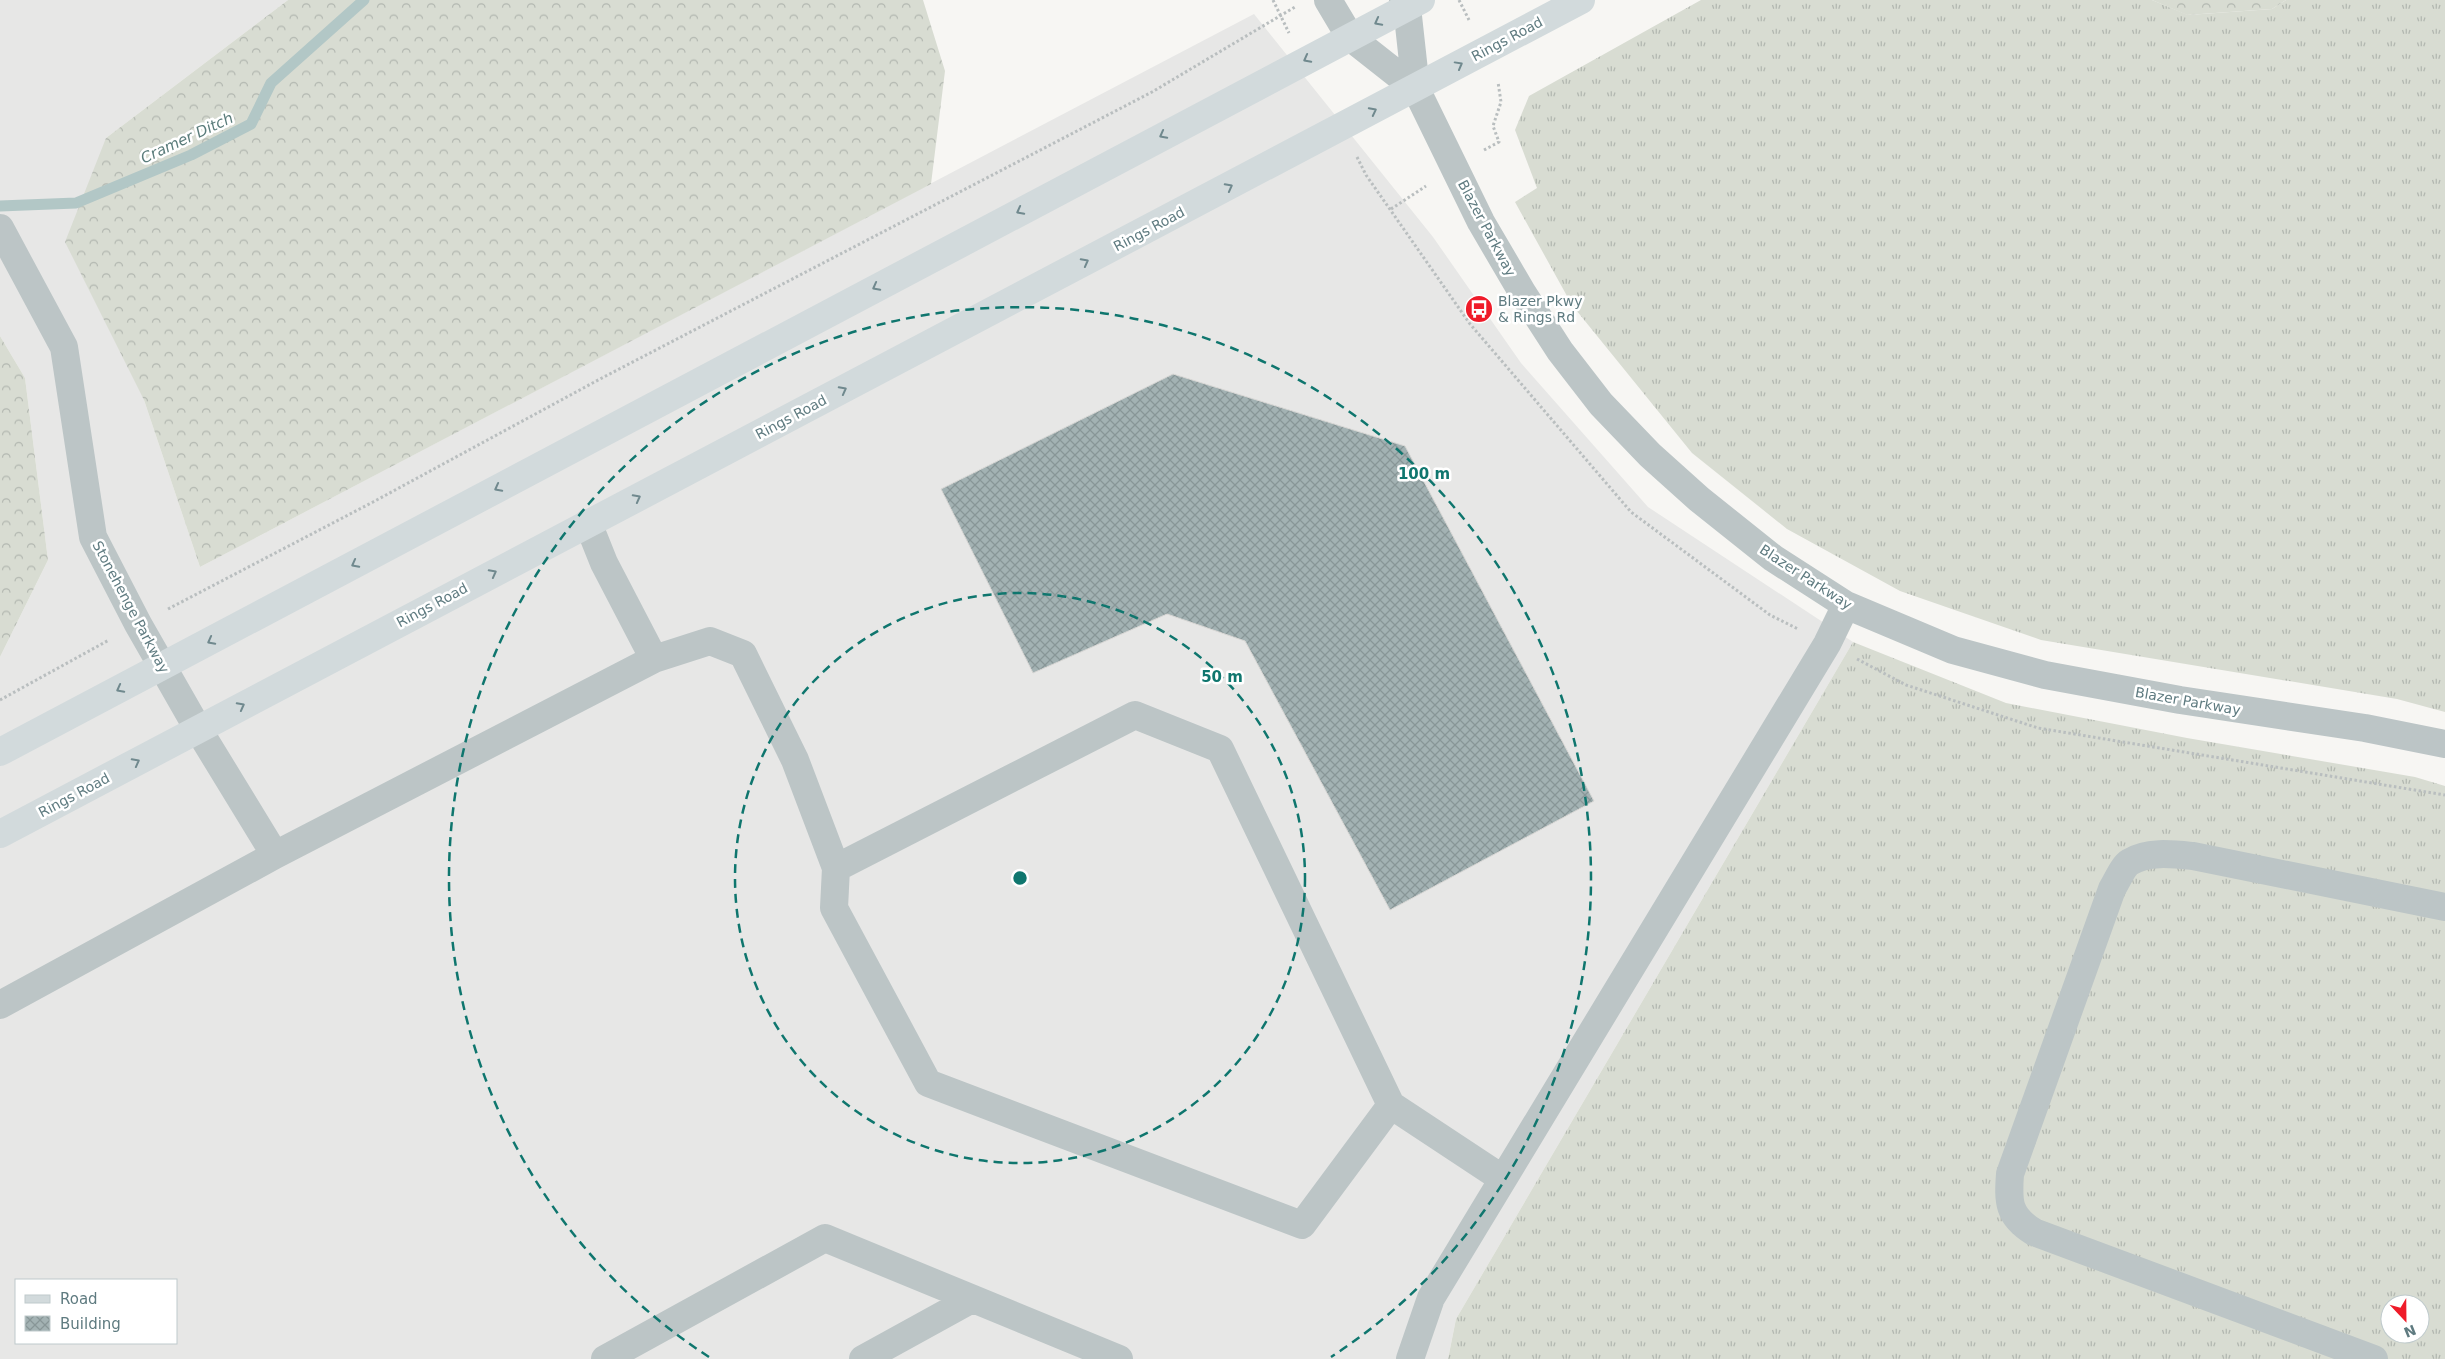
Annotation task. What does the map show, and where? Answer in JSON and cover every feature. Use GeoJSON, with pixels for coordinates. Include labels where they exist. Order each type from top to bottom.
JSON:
{"type":"FeatureCollection","features":[{"type":"Feature","properties":{"kind":"main road","name":"Rings Road"},"geometry":{"type":"LineString","coordinates":[[0,834],[1416,89],[1581,0]]}},
{"type":"Feature","properties":{"kind":"main road"},"geometry":{"type":"LineString","coordinates":[[0,752],[1350,37],[1410,2]]}},
{"type":"Feature","properties":{"kind":"street","name":"Blazer Parkway"},"geometry":{"type":"LineString","coordinates":[[1328,0],[1350,37],[1416,89]]}},
{"type":"Feature","properties":{"kind":"street","name":"Blazer Parkway"},"geometry":{"type":"LineString","coordinates":[[1410,2],[1416,89],[1481,222],[1522,292],[1560,351],[1601,404],[1650,455],[1698,498],[1773,558],[1846,605],[1952,650],[2046,675],[2180,700],[2365,728],[2445,744]]}},
{"type":"Feature","properties":{"kind":"street","name":"Stonehenge Parkway"},"geometry":{"type":"LineString","coordinates":[[0,228],[64,347],[93,537],[138,624],[198,729],[276,855]]}},
{"type":"Feature","properties":{"kind":"street"},"geometry":{"type":"LineString","coordinates":[[588,523],[604,562],[654,659]]}},
{"type":"Feature","properties":{"kind":"street"},"geometry":{"type":"LineString","coordinates":[[1410,1359],[1431,1298],[1827,644],[1846,605]]}},
{"type":"Feature","properties":{"kind":"street"},"geometry":{"type":"LineString","coordinates":[[0,1005],[276,855],[654,659],[710,641],[743,654],[795,760],[836,868],[834,908],[928,1083],[1302,1225],[1391,1105]]}},
{"type":"Feature","properties":{"kind":"street"},"geometry":{"type":"LineString","coordinates":[[836,868],[1135,715],[1220,749],[1391,1105],[1503,1178]]}},
{"type":"Feature","properties":{"kind":"street"},"geometry":{"type":"LineString","coordinates":[[2374,1359],[2034,1232],[2018,1222],[2008,1201],[2010,1174],[2112,888],[2128,862],[2150,855],[2173,854],[2193,856],[2445,906]]}},
{"type":"Feature","properties":{"kind":"street"},"geometry":{"type":"LineString","coordinates":[[604,1359],[825,1238],[972,1299],[1082,1354],[1119,1359]]}},
{"type":"Feature","properties":{"kind":"street"},"geometry":{"type":"LineString","coordinates":[[863,1359],[972,1299]]}},
{"type":"Feature","properties":{"kind":"path"},"geometry":{"type":"LineString","coordinates":[[1273,0],[1303,61]]}},
{"type":"Feature","properties":{"kind":"path"},"geometry":{"type":"LineString","coordinates":[[0,700],[138,624],[382,498],[600,379],[1152,92],[1280,16]]}},
{"type":"Feature","properties":{"kind":"path"},"geometry":{"type":"LineString","coordinates":[[1342,127],[1366,175],[1470,324],[1631,512],[1770,615],[1906,685],[2038,728],[2445,795]]}},
{"type":"Feature","properties":{"kind":"shaded area"},"geometry":{"type":"Polygon","coordinates":[[[0,0],[288,0],[106,138],[144,400],[200,567],[1254,14],[1433,237],[1521,363],[1648,507],[1853,642],[1456,1319],[1448,1359],[0,1359],[0,657],[48,560],[25,378],[0,336],[0,0]]]}},
{"type":"Feature","properties":{"kind":"green space"},"geometry":{"type":"Polygon","coordinates":[[[288,0],[923,0],[945,71],[931,184],[200,567],[144,400],[65,242],[106,138],[288,0]]]}},
{"type":"Feature","properties":{"kind":"green space"},"geometry":{"type":"Polygon","coordinates":[[[1701,0],[2152,0],[2188,15],[2272,9],[2286,0],[2445,0],[2445,712],[2397,699],[2041,640],[1900,591],[1787,529],[1692,453],[1572,305],[1515,202],[1537,188],[1515,130],[1529,96],[1701,0]]]}},
{"type":"Feature","properties":{"kind":"green space"},"geometry":{"type":"Polygon","coordinates":[[[2152,0],[2286,0],[2272,9],[2187,15],[2152,0]]]}},
{"type":"Feature","properties":{"kind":"green space"},"geometry":{"type":"Polygon","coordinates":[[[0,336],[25,378],[48,560],[0,657],[0,336]]]}},
{"type":"Feature","properties":{"kind":"green space"},"geometry":{"type":"Polygon","coordinates":[[[1853,642],[2006,703],[2187,738],[2415,777],[2445,786],[2445,1359],[1448,1359],[1456,1319],[1853,642]]]}},
{"type":"Feature","properties":{"kind":"building"},"geometry":{"type":"Polygon","coordinates":[[[1173,374],[1405,446],[1594,801],[1390,910],[1245,641],[1167,614],[1033,673],[941,489],[1173,374]]]}},
{"type":"Feature","properties":{"kind":"waterway","name":"Cramer Ditch"},"geometry":{"type":"LineString","coordinates":[[0,206],[76,203],[191,155],[251,124],[271,83],[364,0]]}},
{"type":"Feature","properties":{"kind":"place","name":"Blazer Pkwy & Rings Rd"},"geometry":{"type":"Point","coordinates":[1479,309]}}]}
